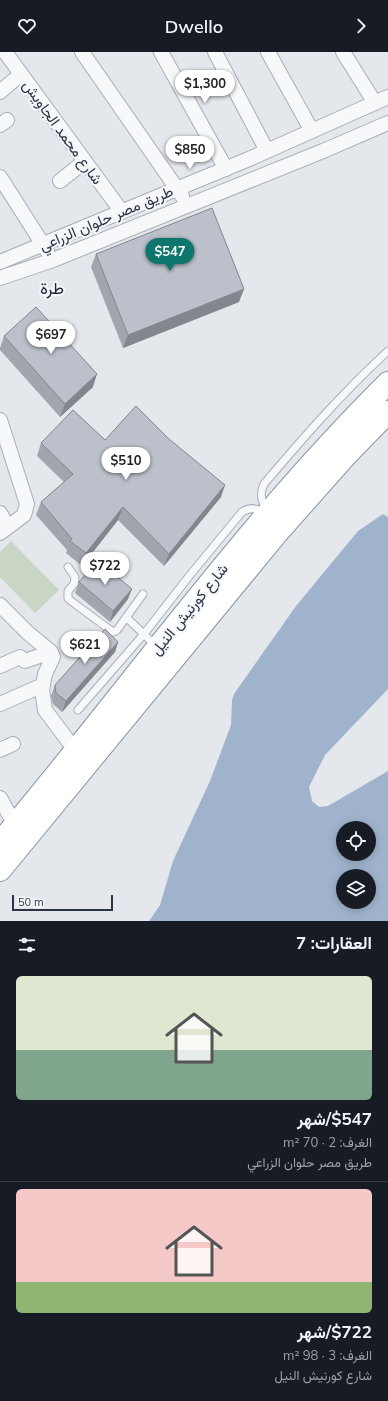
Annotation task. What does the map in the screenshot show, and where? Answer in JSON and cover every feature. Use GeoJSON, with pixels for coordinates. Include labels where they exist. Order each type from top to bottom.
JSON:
{"type":"FeatureCollection","features":[{"type":"Feature","properties":{"kind":"highway","name":"شارع كورنيش النيل"},"geometry":{"type":"LineString","coordinates":[[6,830],[75,750],[151,640],[197,582],[268,514],[339,432],[388,383]]}},
{"type":"Feature","properties":{"kind":"highway","name":"شارع كورنيش النيل"},"geometry":{"type":"LineString","coordinates":[[0,870],[272,539],[347,454],[388,412]]}},
{"type":"Feature","properties":{"kind":"street","name":"شارع محمد الجاويش"},"geometry":{"type":"LineString","coordinates":[[5,52],[122,212]]}},
{"type":"Feature","properties":{"kind":"street"},"geometry":{"type":"LineString","coordinates":[[82,52],[188,205]]}},
{"type":"Feature","properties":{"kind":"street"},"geometry":{"type":"LineString","coordinates":[[162,52],[226,169]]}},
{"type":"Feature","properties":{"kind":"street"},"geometry":{"type":"LineString","coordinates":[[215,52],[267,151]]}},
{"type":"Feature","properties":{"kind":"street"},"geometry":{"type":"LineString","coordinates":[[268,52],[312,131]]}},
{"type":"Feature","properties":{"kind":"street"},"geometry":{"type":"LineString","coordinates":[[343,52],[375,103]]}},
{"type":"Feature","properties":{"kind":"street"},"geometry":{"type":"LineString","coordinates":[[0,92],[21,74]]}},
{"type":"Feature","properties":{"kind":"street","name":"طريق مصر حلوان الزراعي"},"geometry":{"type":"LineString","coordinates":[[0,262],[226,169],[388,97]]}},
{"type":"Feature","properties":{"kind":"street","name":"طريق مصر حلوان الزراعي"},"geometry":{"type":"LineString","coordinates":[[0,278],[53,260],[323,151],[388,123]]}},
{"type":"Feature","properties":{"kind":"street"},"geometry":{"type":"LineString","coordinates":[[60,181],[85,161]]}},
{"type":"Feature","properties":{"kind":"street"},"geometry":{"type":"LineString","coordinates":[[0,177],[53,260]]}},
{"type":"Feature","properties":{"kind":"street"},"geometry":{"type":"LineString","coordinates":[[0,420],[26,499],[27,510],[20,518],[4,530],[0,513]]}},
{"type":"Feature","properties":{"kind":"street"},"geometry":{"type":"LineString","coordinates":[[0,605],[28,633],[51,652],[53,657],[45,674],[42,690],[45,710],[75,750]]}},
{"type":"Feature","properties":{"kind":"street"},"geometry":{"type":"LineString","coordinates":[[0,666],[20,657],[25,661],[51,652]]}},
{"type":"Feature","properties":{"kind":"street"},"geometry":{"type":"LineString","coordinates":[[0,704],[43,685]]}},
{"type":"Feature","properties":{"kind":"street"},"geometry":{"type":"LineString","coordinates":[[0,798],[6,830]]}},
{"type":"Feature","properties":{"kind":"lane"},"geometry":{"type":"LineString","coordinates":[[268,514],[261,500],[264,484],[339,399],[388,351]]}},
{"type":"Feature","properties":{"kind":"lane"},"geometry":{"type":"LineString","coordinates":[[68,567],[75,577],[74,584],[68,591],[68,598],[113,632],[117,630],[143,594]]}},
{"type":"Feature","properties":{"kind":"lane"},"geometry":{"type":"LineString","coordinates":[[78,710],[151,640],[126,617]]}},
{"type":"Feature","properties":{"kind":"green space"},"geometry":{"type":"Polygon","coordinates":[[[11,541],[59,590],[35,613],[0,577],[0,552],[11,541]]]}},
{"type":"Feature","properties":{"kind":"water"},"geometry":{"type":"Polygon","coordinates":[[[383,514],[388,517],[388,689],[325,755],[309,787],[312,801],[319,807],[328,806],[388,771],[388,921],[149,921],[160,905],[173,861],[210,781],[231,725],[232,700],[234,694],[296,606],[358,531],[383,514]]]}},
{"type":"Feature","properties":{"kind":"building"},"geometry":{"type":"Polygon","coordinates":[[[212,208],[244,289],[128,335],[96,254],[212,208]]]}},
{"type":"Feature","properties":{"kind":"building"},"geometry":{"type":"Polygon","coordinates":[[[36,307],[97,374],[65,404],[4,336],[36,307]]]}},
{"type":"Feature","properties":{"kind":"building"},"geometry":{"type":"Polygon","coordinates":[[[136,406],[169,439],[225,485],[169,554],[123,507],[86,553],[70,541],[72,539],[41,502],[73,474],[41,443],[73,410],[105,440],[136,406]]]}},
{"type":"Feature","properties":{"kind":"building"},"geometry":{"type":"Polygon","coordinates":[[[97,560],[132,589],[113,611],[79,582],[97,560]]]}},
{"type":"Feature","properties":{"kind":"building"},"geometry":{"type":"Polygon","coordinates":[[[105,629],[118,642],[66,701],[56,693],[55,685],[105,629]]]}},
{"type":"Feature","properties":{"kind":"district","name":"طرة"},"geometry":{"type":"Point","coordinates":[52,287]}}]}
